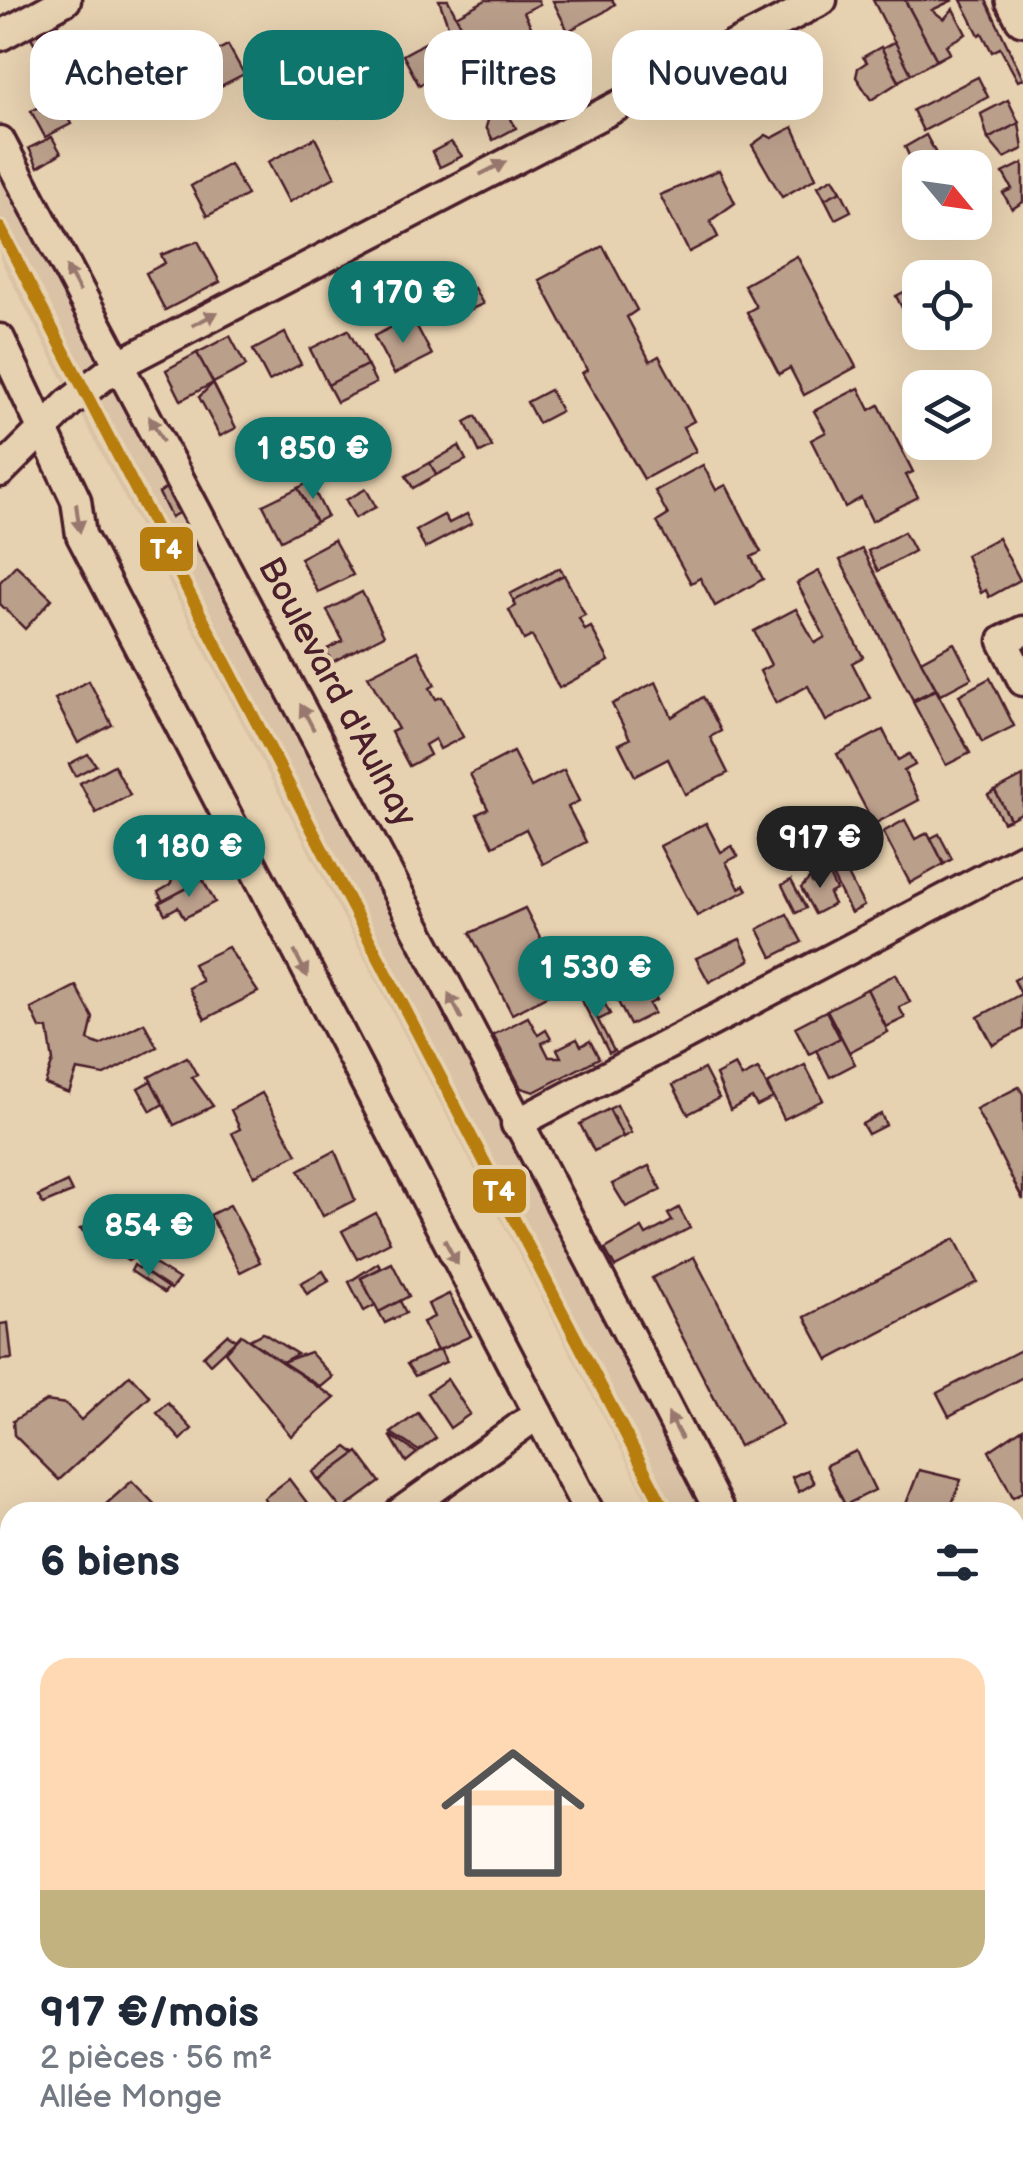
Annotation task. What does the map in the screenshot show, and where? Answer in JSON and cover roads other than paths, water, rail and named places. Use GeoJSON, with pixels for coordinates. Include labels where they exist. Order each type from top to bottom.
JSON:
{"type":"FeatureCollection","features":[{"type":"Feature","properties":{"kind":"street"},"geometry":{"type":"LineString","coordinates":[[0,36],[66,0]]}},
{"type":"Feature","properties":{"kind":"street"},"geometry":{"type":"LineString","coordinates":[[0,472],[43,428],[118,365],[822,0]]}},
{"type":"Feature","properties":{"kind":"street"},"geometry":{"type":"LineString","coordinates":[[1014,0],[1023,17]]}},
{"type":"Feature","properties":{"kind":"street","name":"Boulevard d'Aulnay"},"geometry":{"type":"LineString","coordinates":[[0,141],[402,894],[516,1124],[715,1502]]}},
{"type":"Feature","properties":{"kind":"street"},"geometry":{"type":"LineString","coordinates":[[0,339],[76,500],[81,535],[584,1502]]}},
{"type":"Feature","properties":{"kind":"street"},"geometry":{"type":"LineString","coordinates":[[1023,631],[1003,642],[1023,681]]}},
{"type":"Feature","properties":{"kind":"street"},"geometry":{"type":"LineString","coordinates":[[516,1124],[1023,858]]}},
{"type":"Feature","properties":{"kind":"street"},"geometry":{"type":"LineString","coordinates":[[415,1502],[538,1414]]}}]}
